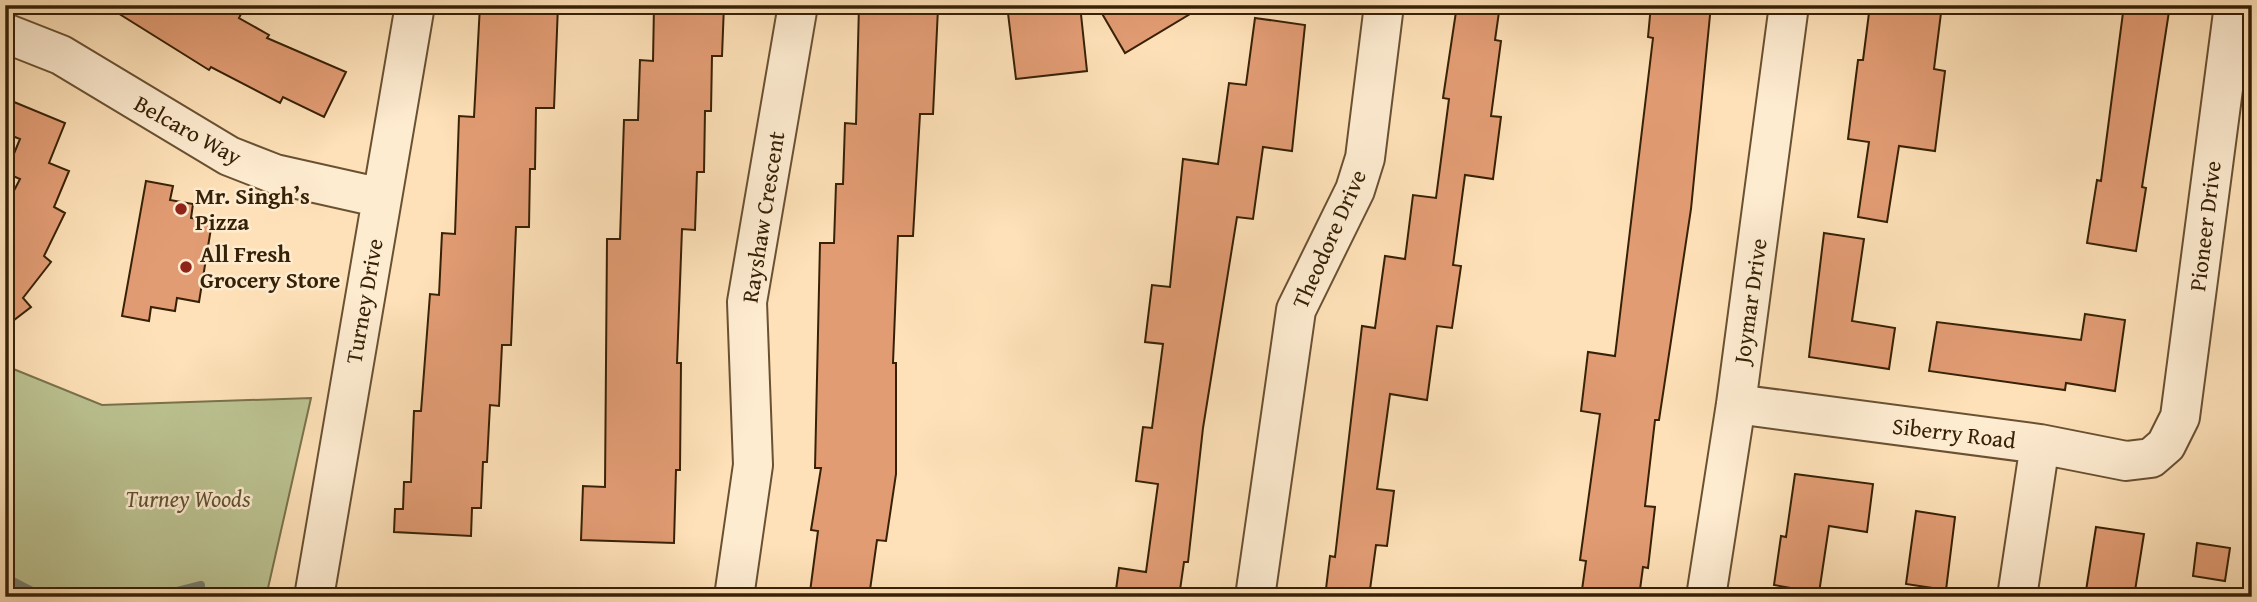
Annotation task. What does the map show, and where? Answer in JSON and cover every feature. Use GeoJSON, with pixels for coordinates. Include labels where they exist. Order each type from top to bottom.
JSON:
{"type":"FeatureCollection","features":[{"type":"Feature","properties":{"kind":"street","name":"Turney Drive"},"geometry":{"type":"LineString","coordinates":[[314,597],[415,5]]}},
{"type":"Feature","properties":{"kind":"street","name":"Rayshaw Crescent"},"geometry":{"type":"LineString","coordinates":[[734,597],[753,465],[747,302],[798,5]]}},
{"type":"Feature","properties":{"kind":"street","name":"Theodore Drive"},"geometry":{"type":"LineString","coordinates":[[1255,597],[1296,310],[1355,190],[1365,158],[1384,5]]}},
{"type":"Feature","properties":{"kind":"street","name":"Joymar Drive"},"geometry":{"type":"LineString","coordinates":[[1706,597],[1737,404],[1789,5]]}},
{"type":"Feature","properties":{"kind":"street","name":"Pioneer Drive"},"geometry":{"type":"LineString","coordinates":[[2166,445],[2180,417],[2234,5]]}},
{"type":"Feature","properties":{"kind":"street","name":"Belcaro Way"},"geometry":{"type":"LineString","coordinates":[[5,33],[61,55],[229,156],[275,174],[382,198]]}},
{"type":"Feature","properties":{"kind":"street","name":"Siberry Road"},"geometry":{"type":"LineString","coordinates":[[1737,404],[2040,444],[2126,461],[2151,458],[2166,445]]}},
{"type":"Feature","properties":{"kind":"street"},"geometry":{"type":"LineString","coordinates":[[2017,597],[2040,444]]}},
{"type":"Feature","properties":{"kind":"green space","name":"Turney Woods"},"geometry":{"type":"Polygon","coordinates":[[[6,366],[102,405],[311,398],[266,597],[5,597],[6,366]]]}},
{"type":"Feature","properties":{"kind":"building"},"geometry":{"type":"Polygon","coordinates":[[[105,5],[230,5],[242,12],[239,18],[269,35],[267,38],[346,72],[324,117],[283,97],[280,103],[211,67],[209,70],[105,5]]]}},
{"type":"Feature","properties":{"kind":"building"},"geometry":{"type":"Polygon","coordinates":[[[480,5],[558,5],[554,108],[536,108],[535,169],[530,169],[529,227],[516,227],[511,345],[502,345],[499,406],[490,405],[481,508],[472,508],[471,536],[394,532],[395,509],[403,509],[404,482],[411,482],[414,411],[421,411],[430,294],[439,295],[442,233],[455,234],[459,116],[474,117],[480,5]]]}},
{"type":"Feature","properties":{"kind":"building"},"geometry":{"type":"Polygon","coordinates":[[[654,5],[724,5],[722,56],[712,56],[711,111],[705,111],[704,172],[697,172],[695,230],[682,229],[677,363],[681,363],[680,470],[676,470],[674,543],[581,540],[583,486],[605,487],[607,239],[620,239],[624,120],[638,120],[640,60],[653,61],[654,5]]]}},
{"type":"Feature","properties":{"kind":"building"},"geometry":{"type":"Polygon","coordinates":[[[859,5],[938,8],[933,114],[920,114],[913,236],[898,236],[893,363],[896,363],[896,474],[886,541],[877,540],[869,597],[844,597],[810,592],[818,531],[811,530],[821,468],[815,468],[820,243],[834,243],[836,184],[843,184],[845,123],[856,124],[859,5]]]}},
{"type":"Feature","properties":{"kind":"building"},"geometry":{"type":"Polygon","coordinates":[[[1007,5],[1080,5],[1087,71],[1016,79],[1007,5]]]}},
{"type":"Feature","properties":{"kind":"building"},"geometry":{"type":"Polygon","coordinates":[[[1097,5],[1205,5],[1125,53],[1097,5]]]}},
{"type":"Feature","properties":{"kind":"building"},"geometry":{"type":"Polygon","coordinates":[[[1457,5],[1500,5],[1495,40],[1501,41],[1491,116],[1501,117],[1493,179],[1465,175],[1453,265],[1461,266],[1452,328],[1437,326],[1427,400],[1390,394],[1377,489],[1394,491],[1387,546],[1376,545],[1369,597],[1325,597],[1330,556],[1335,557],[1362,326],[1375,328],[1385,256],[1405,259],[1413,195],[1436,198],[1449,99],[1443,98],[1457,5]]]}},
{"type":"Feature","properties":{"kind":"building"},"geometry":{"type":"Polygon","coordinates":[[[1651,5],[1711,5],[1691,209],[1659,420],[1655,420],[1645,506],[1655,507],[1648,568],[1643,567],[1639,597],[1581,597],[1586,561],[1580,560],[1600,414],[1581,411],[1588,352],[1615,356],[1653,38],[1648,37],[1651,5]]]}},
{"type":"Feature","properties":{"kind":"building"},"geometry":{"type":"Polygon","coordinates":[[[1870,5],[1942,5],[1934,69],[1945,71],[1935,151],[1899,146],[1887,222],[1858,217],[1869,142],[1848,139],[1858,60],[1863,60],[1870,5]]]}},
{"type":"Feature","properties":{"kind":"building"},"geometry":{"type":"Polygon","coordinates":[[[2124,5],[2170,5],[2142,187],[2146,188],[2136,251],[2087,243],[2097,180],[2101,181],[2124,5]]]}},
{"type":"Feature","properties":{"kind":"building"},"geometry":{"type":"Polygon","coordinates":[[[1255,18],[1305,25],[1292,151],[1263,147],[1253,219],[1237,217],[1203,428],[1188,562],[1184,562],[1179,597],[1115,597],[1119,568],[1146,572],[1158,484],[1136,481],[1143,427],[1152,428],[1163,344],[1145,342],[1152,285],[1170,287],[1183,159],[1218,164],[1229,83],[1246,85],[1255,18]]]}},
{"type":"Feature","properties":{"kind":"building"},"geometry":{"type":"Polygon","coordinates":[[[14,102],[65,123],[49,163],[69,171],[54,207],[65,213],[44,256],[51,262],[23,298],[31,307],[5,327],[5,208],[20,179],[6,173],[20,139],[5,133],[5,124],[14,102]]]}},
{"type":"Feature","properties":{"kind":"building"},"geometry":{"type":"Polygon","coordinates":[[[146,181],[173,186],[170,200],[193,204],[191,218],[212,222],[199,302],[177,298],[175,311],[151,307],[149,321],[122,316],[146,181]]]}},
{"type":"Feature","properties":{"kind":"building"},"geometry":{"type":"Polygon","coordinates":[[[1824,233],[1864,239],[1852,321],[1895,328],[1889,369],[1809,357],[1824,233]]]}},
{"type":"Feature","properties":{"kind":"building"},"geometry":{"type":"Polygon","coordinates":[[[2085,314],[2125,320],[2115,391],[2066,383],[2065,390],[1929,371],[1937,322],[2081,340],[2085,314]]]}},
{"type":"Feature","properties":{"kind":"building"},"geometry":{"type":"Polygon","coordinates":[[[1795,474],[1873,484],[1867,532],[1829,526],[1819,593],[1774,585],[1781,536],[1786,537],[1795,474]]]}},
{"type":"Feature","properties":{"kind":"building"},"geometry":{"type":"Polygon","coordinates":[[[1916,511],[1955,517],[1946,590],[1906,584],[1916,511]]]}},
{"type":"Feature","properties":{"kind":"building"},"geometry":{"type":"Polygon","coordinates":[[[2096,527],[2144,534],[2134,597],[2085,597],[2096,527]]]}},
{"type":"Feature","properties":{"kind":"building"},"geometry":{"type":"Polygon","coordinates":[[[2197,543],[2230,548],[2225,581],[2193,576],[2197,543]]]}},
{"type":"Feature","properties":{"kind":"waterway"},"geometry":{"type":"LineString","coordinates":[[5,577],[42,596],[52,597]]}},
{"type":"Feature","properties":{"kind":"waterway"},"geometry":{"type":"LineString","coordinates":[[154,597],[201,585]]}},
{"type":"Feature","properties":{"kind":"place","name":"Mr. Singh’s Pizza"},"geometry":{"type":"Point","coordinates":[181,209]}},
{"type":"Feature","properties":{"kind":"place","name":"All Fresh Grocery Store"},"geometry":{"type":"Point","coordinates":[186,267]}}]}
